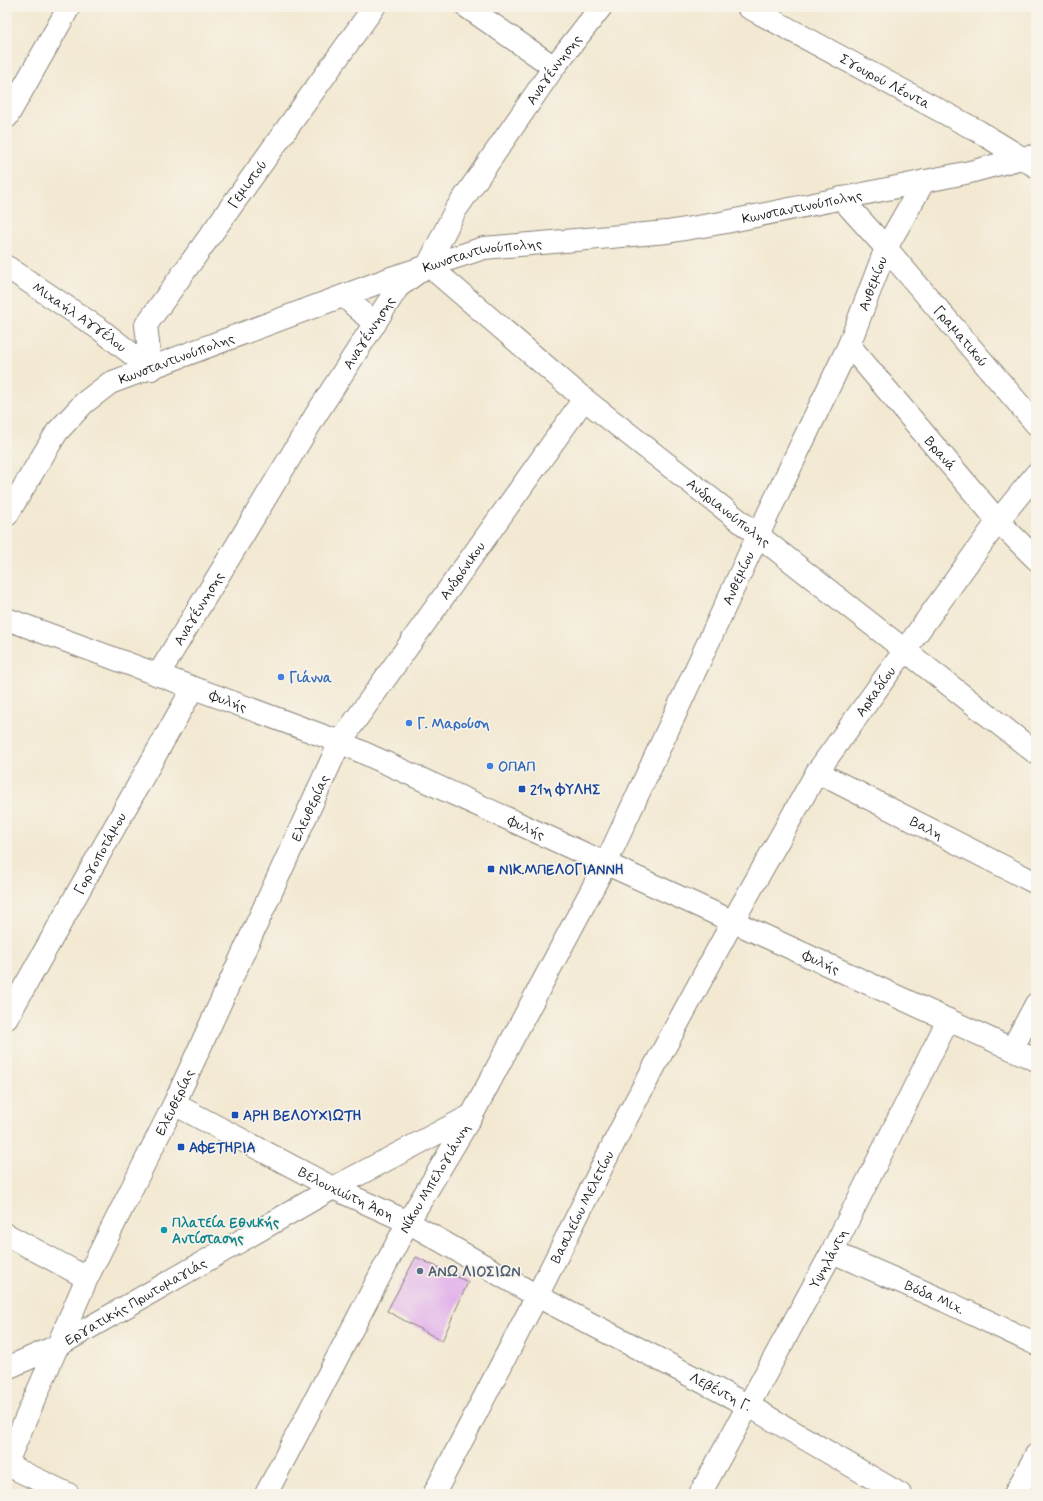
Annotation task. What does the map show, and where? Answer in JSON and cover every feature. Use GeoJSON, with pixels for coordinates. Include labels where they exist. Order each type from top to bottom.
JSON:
{"type":"FeatureCollection","features":[{"type":"Feature","properties":{"kind":"street"},"geometry":{"type":"LineString","coordinates":[[7,117],[13,91],[69,7]]}},
{"type":"Feature","properties":{"kind":"street","name":"Γεμιστού"},"geometry":{"type":"LineString","coordinates":[[151,369],[146,325],[374,7]]}},
{"type":"Feature","properties":{"kind":"street"},"geometry":{"type":"LineString","coordinates":[[467,7],[554,67]]}},
{"type":"Feature","properties":{"kind":"street","name":"Αναγέννησης"},"geometry":{"type":"LineString","coordinates":[[158,675],[317,413],[398,287],[428,265],[455,211],[554,67],[601,7]]}},
{"type":"Feature","properties":{"kind":"street","name":"Σγουρού Λέοντα"},"geometry":{"type":"LineString","coordinates":[[748,7],[1031,160]]}},
{"type":"Feature","properties":{"kind":"street","name":"Κωνσταντινούπολης"},"geometry":{"type":"LineString","coordinates":[[7,515],[57,432],[84,403],[110,383],[428,265],[484,248],[667,232],[1031,160]]}},
{"type":"Feature","properties":{"kind":"street","name":"Ανθεμίου"},"geometry":{"type":"LineString","coordinates":[[606,863],[758,535],[849,345],[886,248],[924,181]]}},
{"type":"Feature","properties":{"kind":"street","name":"Ανθεμίου"},"geometry":{"type":"LineString","coordinates":[[841,198],[886,248]]}},
{"type":"Feature","properties":{"kind":"street","name":"Γραματικού"},"geometry":{"type":"LineString","coordinates":[[886,248],[1036,424]]}},
{"type":"Feature","properties":{"kind":"street","name":"Ανδριανούπολης"},"geometry":{"type":"LineString","coordinates":[[428,265],[584,399],[1036,753]]}},
{"type":"Feature","properties":{"kind":"street","name":"Μιχαήλ Αγγέλου"},"geometry":{"type":"LineString","coordinates":[[7,267],[101,330],[151,369]]}},
{"type":"Feature","properties":{"kind":"street"},"geometry":{"type":"LineString","coordinates":[[344,296],[375,324]]}},
{"type":"Feature","properties":{"kind":"street","name":"Βρανά"},"geometry":{"type":"LineString","coordinates":[[849,345],[998,521],[1036,559]]}},
{"type":"Feature","properties":{"kind":"street","name":"Ανδρόνικου"},"geometry":{"type":"LineString","coordinates":[[340,742],[584,399]]}},
{"type":"Feature","properties":{"kind":"street","name":"Αρκαδίου"},"geometry":{"type":"LineString","coordinates":[[733,921],[817,772],[906,652],[998,521],[1036,474]]}},
{"type":"Feature","properties":{"kind":"street","name":"Φυλής"},"geometry":{"type":"LineString","coordinates":[[7,619],[340,742],[1036,1060]]}},
{"type":"Feature","properties":{"kind":"street","name":"Γοργοποτάμου"},"geometry":{"type":"LineString","coordinates":[[7,1018],[193,688]]}},
{"type":"Feature","properties":{"kind":"street","name":"Ελευθερίας"},"geometry":{"type":"LineString","coordinates":[[7,1463],[87,1278],[174,1104],[340,742]]}},
{"type":"Feature","properties":{"kind":"street","name":"Βαλη"},"geometry":{"type":"LineString","coordinates":[[817,772],[1036,883]]}},
{"type":"Feature","properties":{"kind":"street","name":"Νίκου Μπελογιάννη"},"geometry":{"type":"LineString","coordinates":[[266,1494],[408,1222],[472,1115],[606,863]]}},
{"type":"Feature","properties":{"kind":"street","name":"Βασιλείου Μελετίου"},"geometry":{"type":"LineString","coordinates":[[434,1494],[537,1296],[626,1119],[733,921]]}},
{"type":"Feature","properties":{"kind":"street"},"geometry":{"type":"LineString","coordinates":[[1012,1049],[1036,1004]]}},
{"type":"Feature","properties":{"kind":"street","name":"Υψηλάντη"},"geometry":{"type":"LineString","coordinates":[[700,1494],[832,1252],[948,1020]]}},
{"type":"Feature","properties":{"kind":"street","name":"Βελουχιώτη Άρη"},"geometry":{"type":"LineString","coordinates":[[174,1104],[333,1188],[408,1222],[537,1296]]}},
{"type":"Feature","properties":{"kind":"street","name":"Εργατικής Πρωτομαγιάς"},"geometry":{"type":"LineString","coordinates":[[7,1368],[59,1345],[333,1188],[472,1115]]}},
{"type":"Feature","properties":{"kind":"street"},"geometry":{"type":"LineString","coordinates":[[7,1235],[87,1278]]}},
{"type":"Feature","properties":{"kind":"street","name":"Βόδα Μιχ."},"geometry":{"type":"LineString","coordinates":[[832,1252],[945,1301],[1036,1344]]}},
{"type":"Feature","properties":{"kind":"street","name":"Λεβέντη Γ."},"geometry":{"type":"LineString","coordinates":[[537,1296],[749,1406],[900,1494]]}},
{"type":"Feature","properties":{"kind":"street"},"geometry":{"type":"LineString","coordinates":[[1015,1494],[1036,1455]]}},
{"type":"Feature","properties":{"kind":"street"},"geometry":{"type":"LineString","coordinates":[[7,1463],[68,1494]]}},
{"type":"Feature","properties":{"kind":"building"},"geometry":{"type":"Polygon","coordinates":[[[416,1257],[468,1282],[442,1341],[387,1311],[416,1257]]]}},
{"type":"Feature","properties":{"kind":"place","name":"Γιάννα"},"geometry":{"type":"Point","coordinates":[281,677]}},
{"type":"Feature","properties":{"kind":"place","name":"Γ. Μαρούση"},"geometry":{"type":"Point","coordinates":[409,723]}},
{"type":"Feature","properties":{"kind":"place","name":"ΟΠΑΠ"},"geometry":{"type":"Point","coordinates":[490,766]}},
{"type":"Feature","properties":{"kind":"place","name":"21η ΦΥΛΗΣ"},"geometry":{"type":"Point","coordinates":[522,789]}},
{"type":"Feature","properties":{"kind":"place","name":"ΝΙΚ.ΜΠΕΛΟΓΙΑΝΝΗ"},"geometry":{"type":"Point","coordinates":[491,869]}},
{"type":"Feature","properties":{"kind":"place","name":"ΑΡΗ ΒΕΛΟΥΧΙΩΤΗ"},"geometry":{"type":"Point","coordinates":[235,1115]}},
{"type":"Feature","properties":{"kind":"place","name":"ΑΦΕΤΗΡΙΑ"},"geometry":{"type":"Point","coordinates":[181,1147]}},
{"type":"Feature","properties":{"kind":"place","name":"Πλατεία Εθνικής Αντίστασης"},"geometry":{"type":"Point","coordinates":[164,1230]}},
{"type":"Feature","properties":{"kind":"place","name":"ΑΝΩ ΛΙΟΣΙΩΝ"},"geometry":{"type":"Point","coordinates":[420,1271]}}]}
